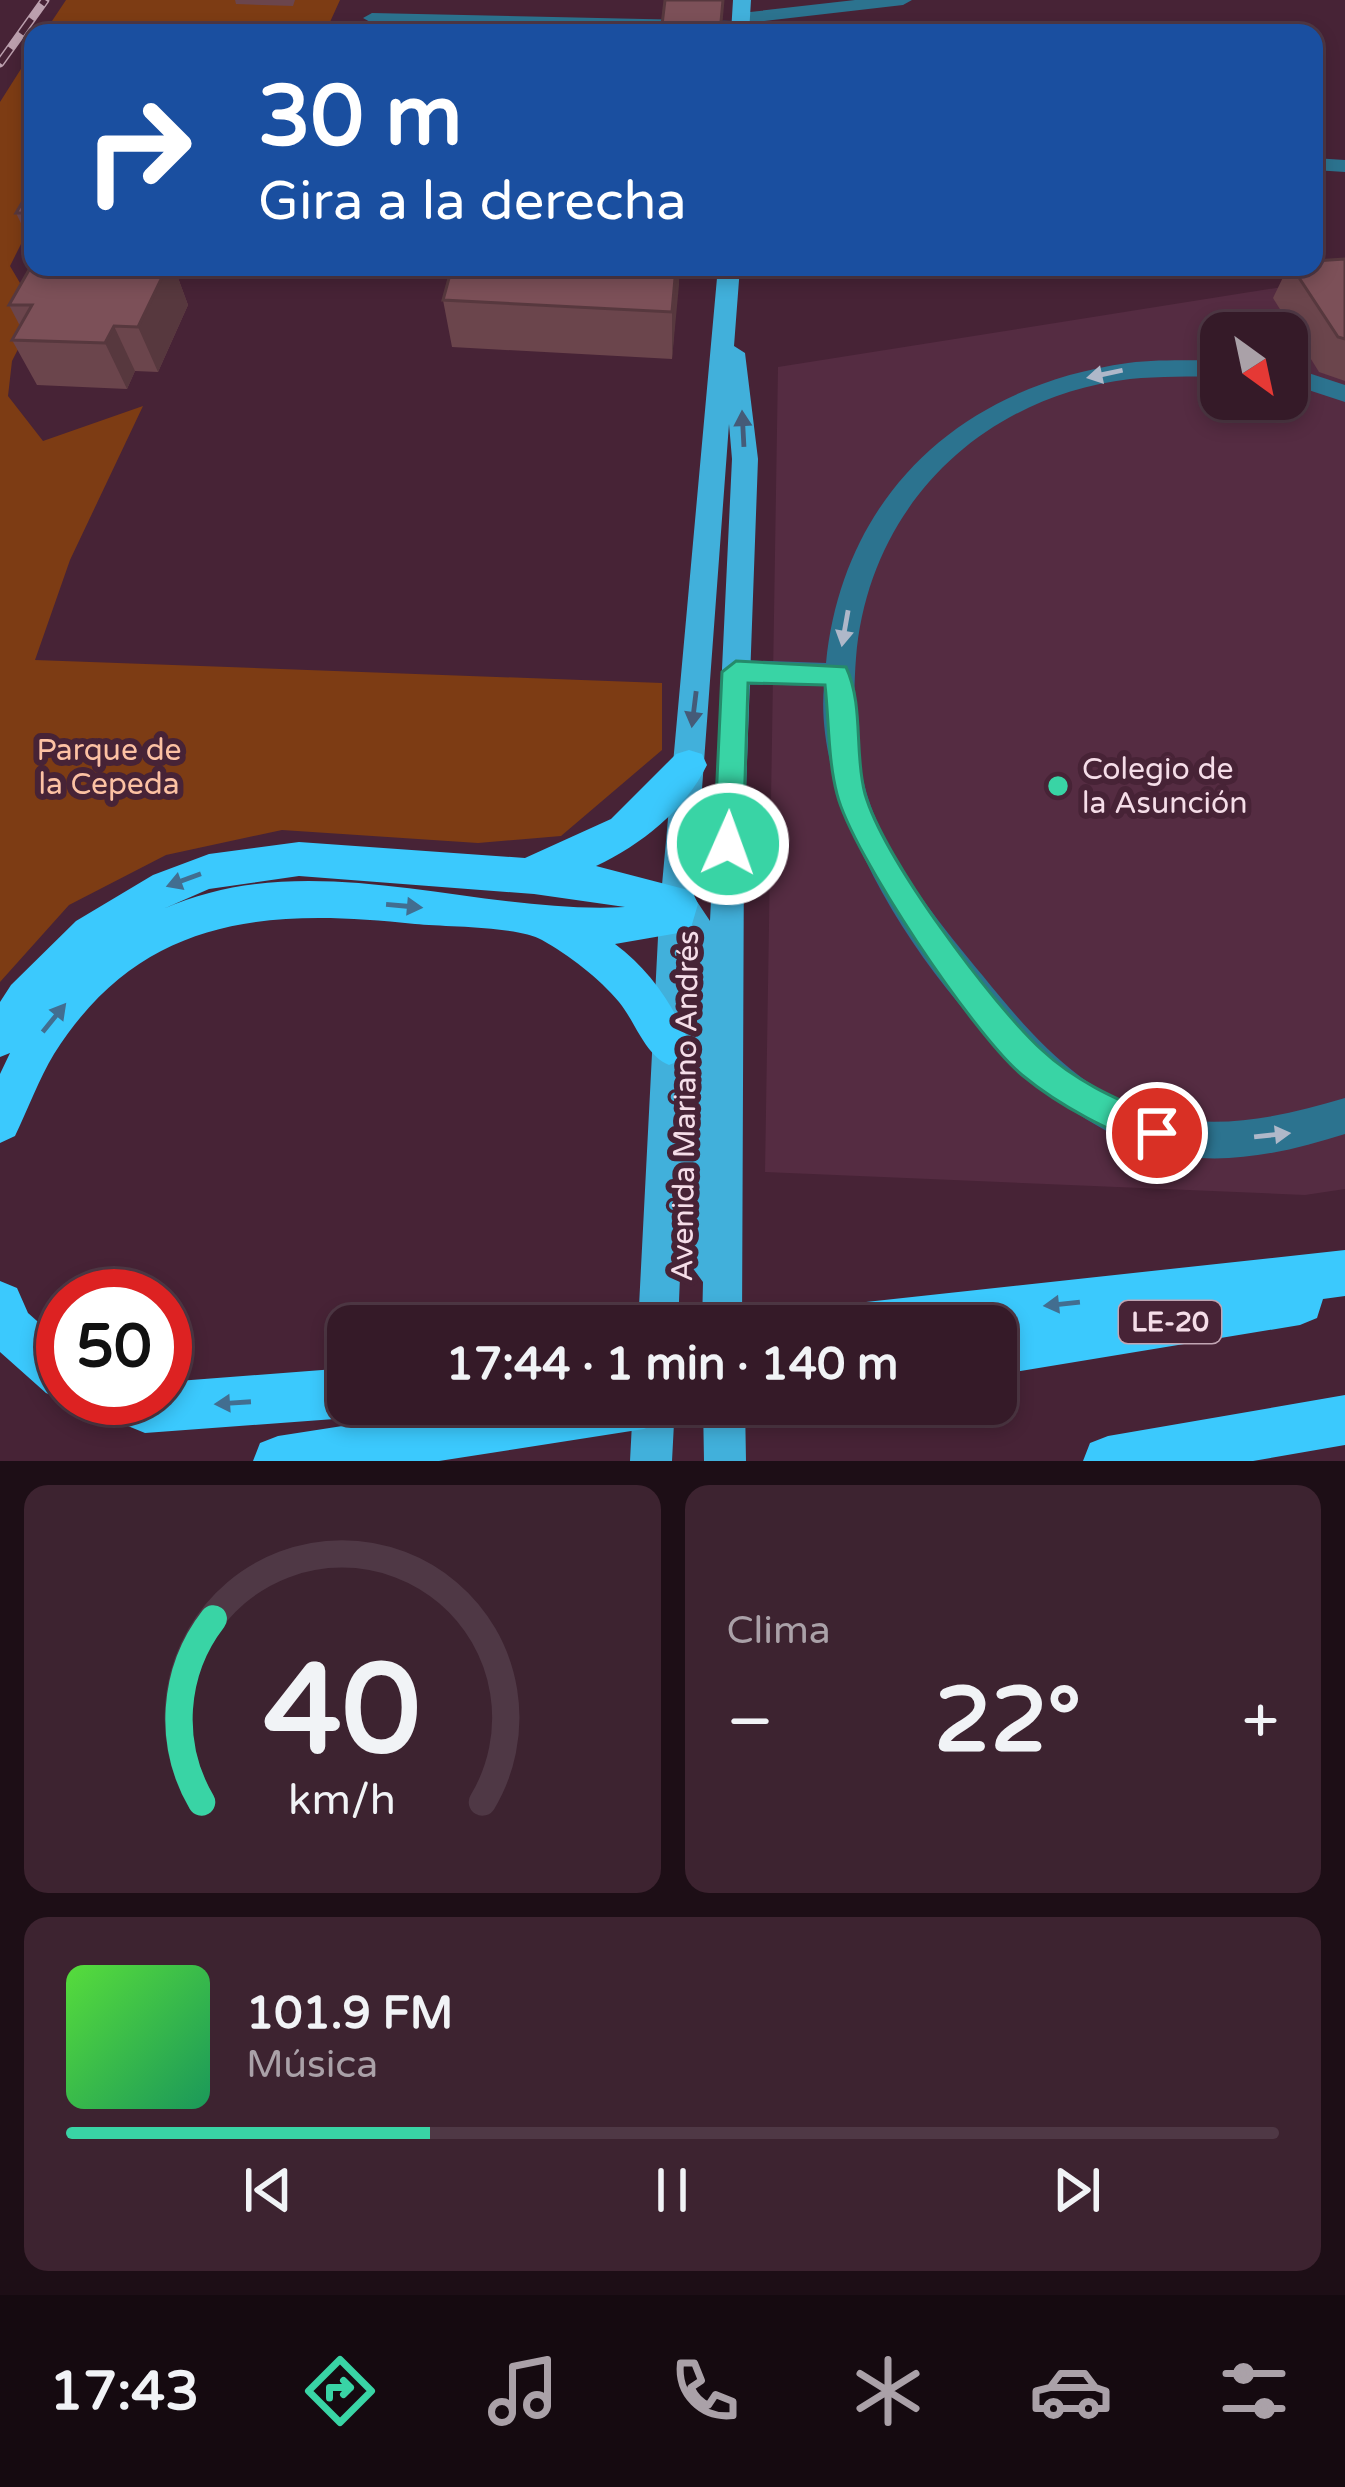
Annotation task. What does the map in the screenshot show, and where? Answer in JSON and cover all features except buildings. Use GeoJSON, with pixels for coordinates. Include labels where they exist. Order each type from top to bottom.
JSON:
{"type":"FeatureCollection","features":[{"type":"Feature","properties":{"kind":"highway"},"geometry":{"type":"LineString","coordinates":[[514,874],[576,857],[629,832],[658,808],[689,765]]}},
{"type":"Feature","properties":{"kind":"highway"},"geometry":{"type":"LineString","coordinates":[[0,1037],[43,975],[90,933],[144,896],[193,876],[249,862],[298,859],[580,878],[681,911]]}},
{"type":"Feature","properties":{"kind":"highway"},"geometry":{"type":"LineString","coordinates":[[0,1120],[47,1022],[85,981],[176,917],[268,899],[316,899],[482,913],[544,924],[632,928],[681,911]]}},
{"type":"Feature","properties":{"kind":"highway"},"geometry":{"type":"LineString","coordinates":[[544,924],[595,950],[625,975],[649,1001],[669,1044]]}},
{"type":"Feature","properties":{"kind":"highway"},"geometry":{"type":"LineString","coordinates":[[1017,1309],[1345,1273]]}},
{"type":"Feature","properties":{"kind":"highway","name":"LE-20"},"geometry":{"type":"LineString","coordinates":[[1017,1348],[1345,1293]]}},
{"type":"Feature","properties":{"kind":"highway"},"geometry":{"type":"LineString","coordinates":[[0,1305],[11,1330],[36,1352]]}},
{"type":"Feature","properties":{"kind":"highway"},"geometry":{"type":"LineString","coordinates":[[192,1405],[327,1395]]}},
{"type":"Feature","properties":{"kind":"highway"},"geometry":{"type":"LineString","coordinates":[[1108,1461],[1345,1420]]}},
{"type":"Feature","properties":{"kind":"highway"},"geometry":{"type":"LineString","coordinates":[[278,1461],[509,1425]]}},
{"type":"Feature","properties":{"kind":"highway"},"geometry":{"type":"LineString","coordinates":[[1238,1461],[1345,1432]]}},
{"type":"Feature","properties":{"kind":"main road","name":"Avenida Mariano Andrés"},"geometry":{"type":"LineString","coordinates":[[659,1305],[669,1044],[728,276]]}},
{"type":"Feature","properties":{"kind":"main road","name":"Avenida Mariano Andrés"},"geometry":{"type":"LineString","coordinates":[[722,1305],[728,844],[745,459],[727,299]]}},
{"type":"Feature","properties":{"kind":"main road","name":"Avenida Mariano Andrés"},"geometry":{"type":"LineString","coordinates":[[716,431],[728,474],[719,652],[736,672]]}},
{"type":"Feature","properties":{"kind":"main road"},"geometry":{"type":"LineString","coordinates":[[721,1273],[699,1250],[703,940],[681,911],[728,844]]}},
{"type":"Feature","properties":{"kind":"main road"},"geometry":{"type":"LineString","coordinates":[[643,1425],[652,1461]]}},
{"type":"Feature","properties":{"kind":"main road"},"geometry":{"type":"LineString","coordinates":[[724,1425],[724,1461]]}},
{"type":"Feature","properties":{"kind":"street"},"geometry":{"type":"LineString","coordinates":[[372,17],[741,20],[903,0]]}},
{"type":"Feature","properties":{"kind":"street"},"geometry":{"type":"LineString","coordinates":[[1200,368],[1134,368],[1073,381],[983,416],[913,476],[879,521],[849,606],[837,675],[851,796],[891,873],[955,969],[1030,1061],[1084,1101],[1157,1133],[1281,1136],[1345,1117]]}},
{"type":"Feature","properties":{"kind":"street"},"geometry":{"type":"LineString","coordinates":[[1308,381],[1345,394]]}},
{"type":"Feature","properties":{"kind":"street"},"geometry":{"type":"LineString","coordinates":[[736,672],[837,675]]}},
{"type":"Feature","properties":{"kind":"shaded area","name":"Colegio de la Asunción"},"geometry":{"type":"Polygon","coordinates":[[[1345,277],[1345,1189],[1305,1195],[765,1172],[778,367],[1345,277]]]}},
{"type":"Feature","properties":{"kind":"green space"},"geometry":{"type":"Polygon","coordinates":[[[66,0],[340,0],[329,24],[50,24],[66,0]]]}},
{"type":"Feature","properties":{"kind":"green space","name":"Parque de la Cepeda"},"geometry":{"type":"Polygon","coordinates":[[[24,64],[24,238],[10,266],[37,312],[12,361],[8,396],[43,441],[143,406],[70,560],[35,660],[662,683],[662,750],[561,836],[478,843],[282,830],[166,855],[69,905],[0,982],[0,102],[24,64]]]}},
{"type":"Feature","properties":{"kind":"railway"},"geometry":{"type":"LineString","coordinates":[[28,24],[45,0]]}},
{"type":"Feature","properties":{"kind":"railway"},"geometry":{"type":"LineString","coordinates":[[0,63],[24,29]]}},
{"type":"Feature","properties":{"kind":"place","name":"Colegio de la Asunción"},"geometry":{"type":"Point","coordinates":[1058,786]}},
{"type":"Feature","properties":{"kind":"route"},"geometry":{"type":"LineString","coordinates":[[728,844],[736,672],[837,675],[851,796],[891,873],[955,969],[1030,1061],[1084,1101],[1157,1133]]}}]}
